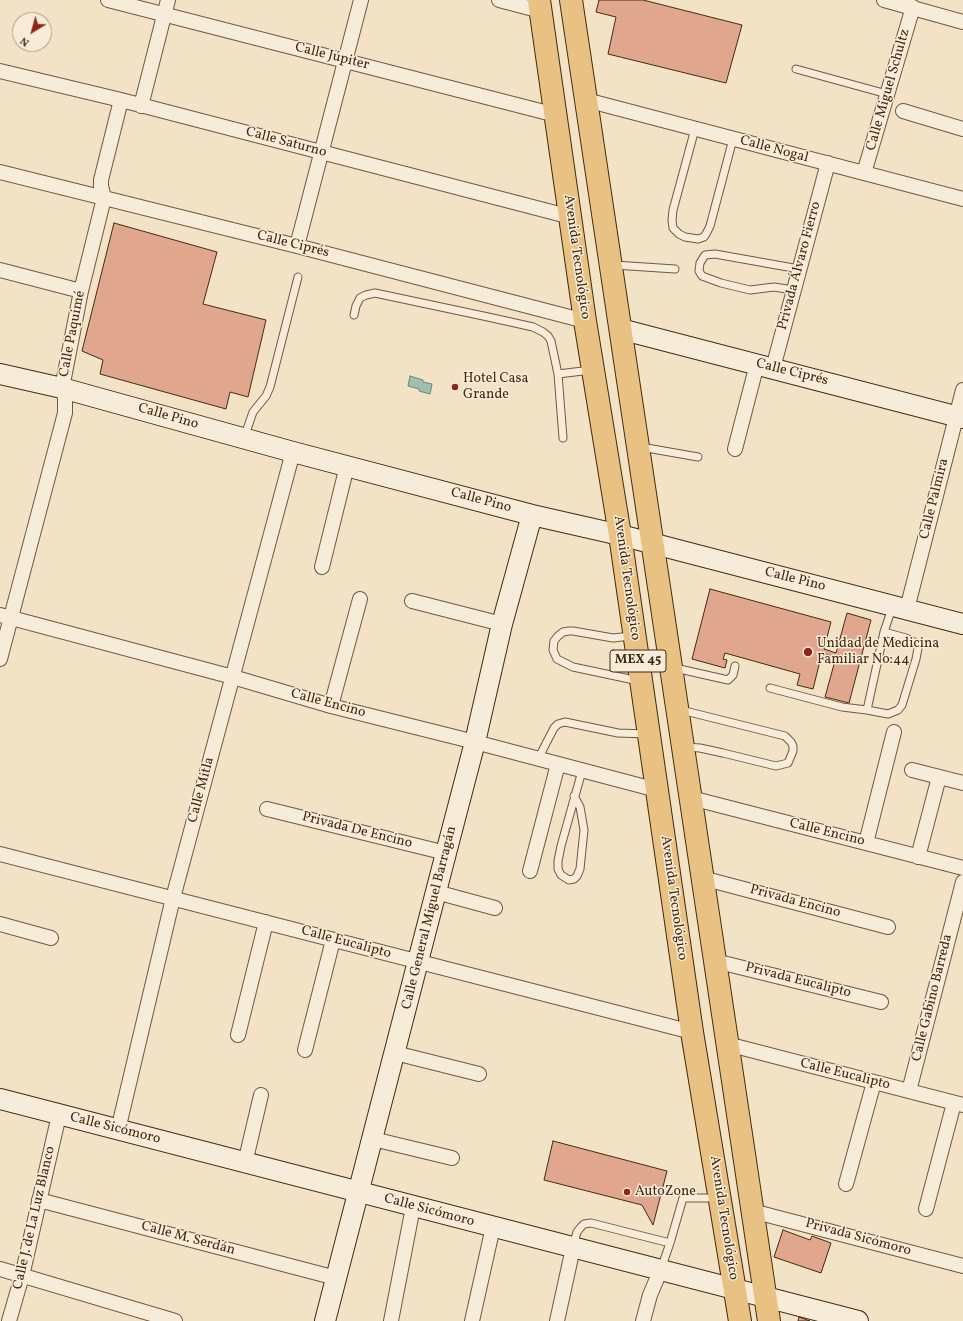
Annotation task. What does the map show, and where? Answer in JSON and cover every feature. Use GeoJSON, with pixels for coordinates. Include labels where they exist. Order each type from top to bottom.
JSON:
{"type":"FeatureCollection","features":[{"type":"Feature","properties":{"kind":"main road","name":"MEX 45"},"geometry":{"type":"LineString","coordinates":[[571,0],[769,1321]]}},
{"type":"Feature","properties":{"kind":"main road","name":"Avenida Tecnológico"},"geometry":{"type":"LineString","coordinates":[[540,6],[593,370],[635,636],[692,1032],[740,1321]]}},
{"type":"Feature","properties":{"kind":"street","name":"Calle Júpiter"},"geometry":{"type":"LineString","coordinates":[[108,0],[556,115]]}},
{"type":"Feature","properties":{"kind":"street"},"geometry":{"type":"LineString","coordinates":[[141,106],[168,0]]}},
{"type":"Feature","properties":{"kind":"street"},"geometry":{"type":"LineString","coordinates":[[297,246],[361,0]]}},
{"type":"Feature","properties":{"kind":"street"},"geometry":{"type":"LineString","coordinates":[[499,0],[540,6]]}},
{"type":"Feature","properties":{"kind":"street"},"geometry":{"type":"LineString","coordinates":[[884,0],[963,22]]}},
{"type":"Feature","properties":{"kind":"street","name":"Calle Miguel Schultz"},"geometry":{"type":"LineString","coordinates":[[864,173],[913,7]]}},
{"type":"Feature","properties":{"kind":"street","name":"Calle Saturno"},"geometry":{"type":"LineString","coordinates":[[0,71],[121,100],[571,217]]}},
{"type":"Feature","properties":{"kind":"street","name":"Calle Paquimé"},"geometry":{"type":"LineString","coordinates":[[0,659],[5,617],[65,413],[66,398],[62,388],[81,290],[104,198],[101,180],[121,100]]}},
{"type":"Feature","properties":{"kind":"street","name":"Calle Nogal"},"geometry":{"type":"LineString","coordinates":[[586,100],[963,198]]}},
{"type":"Feature","properties":{"kind":"street"},"geometry":{"type":"LineString","coordinates":[[903,112],[963,129]]}},
{"type":"Feature","properties":{"kind":"street","name":"Privada Álvaro Fierro"},"geometry":{"type":"LineString","coordinates":[[735,449],[794,290],[828,163]]}},
{"type":"Feature","properties":{"kind":"street","name":"Calle Ciprés"},"geometry":{"type":"LineString","coordinates":[[0,172],[297,246],[586,321]]}},
{"type":"Feature","properties":{"kind":"street"},"geometry":{"type":"LineString","coordinates":[[0,270],[81,290]]}},
{"type":"Feature","properties":{"kind":"street","name":"Calle Ciprés"},"geometry":{"type":"LineString","coordinates":[[620,329],[959,417]]}},
{"type":"Feature","properties":{"kind":"street","name":"Calle Pino"},"geometry":{"type":"LineString","coordinates":[[0,374],[62,388],[244,439],[532,515],[652,543],[963,624]]}},
{"type":"Feature","properties":{"kind":"street","name":"Calle Palmira"},"geometry":{"type":"LineString","coordinates":[[900,607],[959,417],[963,390]]}},
{"type":"Feature","properties":{"kind":"street","name":"Calle Mitla"},"geometry":{"type":"LineString","coordinates":[[118,1130],[173,898],[294,452]]}},
{"type":"Feature","properties":{"kind":"street"},"geometry":{"type":"LineString","coordinates":[[322,567],[347,466]]}},
{"type":"Feature","properties":{"kind":"street","name":"Calle General Miguel Barragán"},"geometry":{"type":"LineString","coordinates":[[325,1321],[419,962],[502,624],[532,515]]}},
{"type":"Feature","properties":{"kind":"street"},"geometry":{"type":"LineString","coordinates":[[331,706],[360,599]]}},
{"type":"Feature","properties":{"kind":"street"},"geometry":{"type":"LineString","coordinates":[[412,601],[502,624]]}},
{"type":"Feature","properties":{"kind":"street","name":"Calle Encino"},"geometry":{"type":"LineString","coordinates":[[5,617],[233,677],[331,706],[657,790]]}},
{"type":"Feature","properties":{"kind":"street"},"geometry":{"type":"LineString","coordinates":[[866,843],[894,732]]}},
{"type":"Feature","properties":{"kind":"street"},"geometry":{"type":"LineString","coordinates":[[530,871],[558,764]]}},
{"type":"Feature","properties":{"kind":"street"},"geometry":{"type":"LineString","coordinates":[[912,770],[963,783]]}},
{"type":"Feature","properties":{"kind":"street"},"geometry":{"type":"LineString","coordinates":[[918,856],[939,777]]}},
{"type":"Feature","properties":{"kind":"street","name":"Calle Encino"},"geometry":{"type":"LineString","coordinates":[[690,798],[963,868]]}},
{"type":"Feature","properties":{"kind":"street","name":"Privada De Encino"},"geometry":{"type":"LineString","coordinates":[[267,809],[446,853]]}},
{"type":"Feature","properties":{"kind":"street","name":"Calle Eucalipto"},"geometry":{"type":"LineString","coordinates":[[0,854],[692,1032]]}},
{"type":"Feature","properties":{"kind":"street","name":"Privada Encino"},"geometry":{"type":"LineString","coordinates":[[702,878],[888,927]]}},
{"type":"Feature","properties":{"kind":"street","name":"Calle Gabino Barreda"},"geometry":{"type":"LineString","coordinates":[[909,1091],[963,882]]}},
{"type":"Feature","properties":{"kind":"street"},"geometry":{"type":"LineString","coordinates":[[436,892],[495,908]]}},
{"type":"Feature","properties":{"kind":"street"},"geometry":{"type":"LineString","coordinates":[[238,1035],[266,922]]}},
{"type":"Feature","properties":{"kind":"street"},"geometry":{"type":"LineString","coordinates":[[0,924],[51,938]]}},
{"type":"Feature","properties":{"kind":"street"},"geometry":{"type":"LineString","coordinates":[[305,1050],[333,940]]}},
{"type":"Feature","properties":{"kind":"street","name":"Privada Eucalipto"},"geometry":{"type":"LineString","coordinates":[[715,961],[881,1002]]}},
{"type":"Feature","properties":{"kind":"street","name":"Calle Eucalipto"},"geometry":{"type":"LineString","coordinates":[[727,1044],[959,1104]]}},
{"type":"Feature","properties":{"kind":"street"},"geometry":{"type":"LineString","coordinates":[[395,1053],[479,1074]]}},
{"type":"Feature","properties":{"kind":"street"},"geometry":{"type":"LineString","coordinates":[[846,1184],[874,1082]]}},
{"type":"Feature","properties":{"kind":"street"},"geometry":{"type":"LineString","coordinates":[[245,1163],[261,1095]]}},
{"type":"Feature","properties":{"kind":"street","name":"Calle Sicómoro"},"geometry":{"type":"LineString","coordinates":[[0,1100],[573,1248],[661,1269],[735,1290],[856,1321]]}},
{"type":"Feature","properties":{"kind":"street"},"geometry":{"type":"LineString","coordinates":[[926,1209],[959,1104]]}},
{"type":"Feature","properties":{"kind":"street","name":"Calle J. de La Luz Blanco"},"geometry":{"type":"LineString","coordinates":[[9,1321],[22,1276],[59,1115]]}},
{"type":"Feature","properties":{"kind":"street"},"geometry":{"type":"LineString","coordinates":[[373,1139],[452,1158]]}},
{"type":"Feature","properties":{"kind":"street","name":"Calle M. Serdán"},"geometry":{"type":"LineString","coordinates":[[39,1200],[336,1278]]}},
{"type":"Feature","properties":{"kind":"street"},"geometry":{"type":"LineString","coordinates":[[391,1321],[413,1206]]}},
{"type":"Feature","properties":{"kind":"street","name":"Privada Sicómoro"},"geometry":{"type":"LineString","coordinates":[[752,1210],[963,1266]]}},
{"type":"Feature","properties":{"kind":"street"},"geometry":{"type":"LineString","coordinates":[[472,1321],[493,1227]]}},
{"type":"Feature","properties":{"kind":"street"},"geometry":{"type":"LineString","coordinates":[[558,1321],[573,1248]]}},
{"type":"Feature","properties":{"kind":"street"},"geometry":{"type":"LineString","coordinates":[[0,1269],[175,1321]]}},
{"type":"Feature","properties":{"kind":"street"},"geometry":{"type":"LineString","coordinates":[[643,1321],[650,1295],[661,1269]]}},
{"type":"Feature","properties":{"kind":"lane"},"geometry":{"type":"LineString","coordinates":[[796,68],[887,94]]}},
{"type":"Feature","properties":{"kind":"lane"},"geometry":{"type":"LineString","coordinates":[[695,129],[673,210],[672,220],[673,228],[685,237],[698,239],[704,237],[710,226],[733,139]]}},
{"type":"Feature","properties":{"kind":"lane"},"geometry":{"type":"LineString","coordinates":[[794,290],[774,287],[750,290],[721,283],[702,276],[699,271],[700,263],[705,255],[715,254],[799,269]]}},
{"type":"Feature","properties":{"kind":"lane"},"geometry":{"type":"LineString","coordinates":[[610,265],[675,269]]}},
{"type":"Feature","properties":{"kind":"lane"},"geometry":{"type":"LineString","coordinates":[[244,439],[253,412],[266,396],[270,387],[298,276]]}},
{"type":"Feature","properties":{"kind":"lane"},"geometry":{"type":"LineString","coordinates":[[354,315],[360,298],[375,293],[533,327],[543,332],[551,341],[558,374],[563,438]]}},
{"type":"Feature","properties":{"kind":"lane"},"geometry":{"type":"LineString","coordinates":[[558,374],[593,370]]}},
{"type":"Feature","properties":{"kind":"lane"},"geometry":{"type":"LineString","coordinates":[[638,446],[698,457]]}},
{"type":"Feature","properties":{"kind":"lane"},"geometry":{"type":"LineString","coordinates":[[867,710],[884,632],[900,607]]}},
{"type":"Feature","properties":{"kind":"lane"},"geometry":{"type":"LineString","coordinates":[[635,636],[613,638],[569,631],[558,636],[554,641],[553,650],[557,659],[573,666],[641,681]]}},
{"type":"Feature","properties":{"kind":"lane"},"geometry":{"type":"LineString","coordinates":[[770,688],[842,707],[888,714],[898,710],[902,705],[918,648],[917,644],[914,642],[895,634],[884,632]]}},
{"type":"Feature","properties":{"kind":"lane"},"geometry":{"type":"LineString","coordinates":[[671,667],[728,680],[733,675],[736,666]]}},
{"type":"Feature","properties":{"kind":"lane"},"geometry":{"type":"LineString","coordinates":[[677,709],[785,736],[791,742],[793,751],[788,763],[782,766],[776,766],[700,748],[683,747]]}},
{"type":"Feature","properties":{"kind":"lane"},"geometry":{"type":"LineString","coordinates":[[538,759],[554,728],[558,724],[565,722],[618,733],[649,734]]}},
{"type":"Feature","properties":{"kind":"lane"},"geometry":{"type":"LineString","coordinates":[[574,796],[580,807],[583,818],[584,837],[580,869],[574,879],[569,880],[561,875],[558,869],[558,861],[574,796],[582,771]]}},
{"type":"Feature","properties":{"kind":"lane"},"geometry":{"type":"LineString","coordinates":[[661,1269],[683,1198],[720,1198]]}},
{"type":"Feature","properties":{"kind":"lane"},"geometry":{"type":"LineString","coordinates":[[573,1248],[577,1232],[584,1224],[591,1223],[670,1243]]}},
{"type":"Feature","properties":{"kind":"shaded area"},"geometry":{"type":"Polygon","coordinates":[[[410,376],[432,384],[430,394],[408,386],[410,376]]]}},
{"type":"Feature","properties":{"kind":"building"},"geometry":{"type":"Polygon","coordinates":[[[599,0],[643,0],[742,25],[726,83],[608,54],[616,17],[596,12],[599,0]]]}},
{"type":"Feature","properties":{"kind":"building"},"geometry":{"type":"Polygon","coordinates":[[[114,223],[217,252],[203,304],[266,320],[248,397],[230,392],[226,409],[100,374],[103,360],[82,351],[114,223]]]}},
{"type":"Feature","properties":{"kind":"building"},"geometry":{"type":"Polygon","coordinates":[[[710,589],[831,622],[824,649],[836,653],[847,613],[871,620],[849,703],[825,697],[836,657],[822,653],[813,689],[797,685],[800,674],[725,653],[723,659],[727,660],[725,668],[692,659],[710,589]]]}},
{"type":"Feature","properties":{"kind":"building","name":"AutoZone"},"geometry":{"type":"Polygon","coordinates":[[[553,1141],[667,1171],[653,1225],[642,1205],[544,1180],[553,1141]]]}},
{"type":"Feature","properties":{"kind":"building"},"geometry":{"type":"Polygon","coordinates":[[[783,1230],[810,1240],[812,1236],[831,1243],[821,1273],[774,1257],[783,1230]]]}},
{"type":"Feature","properties":{"kind":"building"},"geometry":{"type":"Polygon","coordinates":[[[799,1317],[810,1321],[798,1321],[799,1317]]]}},
{"type":"Feature","properties":{"kind":"place","name":"Hotel Casa Grande"},"geometry":{"type":"Point","coordinates":[455,387]}},
{"type":"Feature","properties":{"kind":"place","name":"Unidad de Medicina Familiar No:44"},"geometry":{"type":"Point","coordinates":[808,652]}},
{"type":"Feature","properties":{"kind":"place","name":"AutoZone"},"geometry":{"type":"Point","coordinates":[627,1192]}}]}
